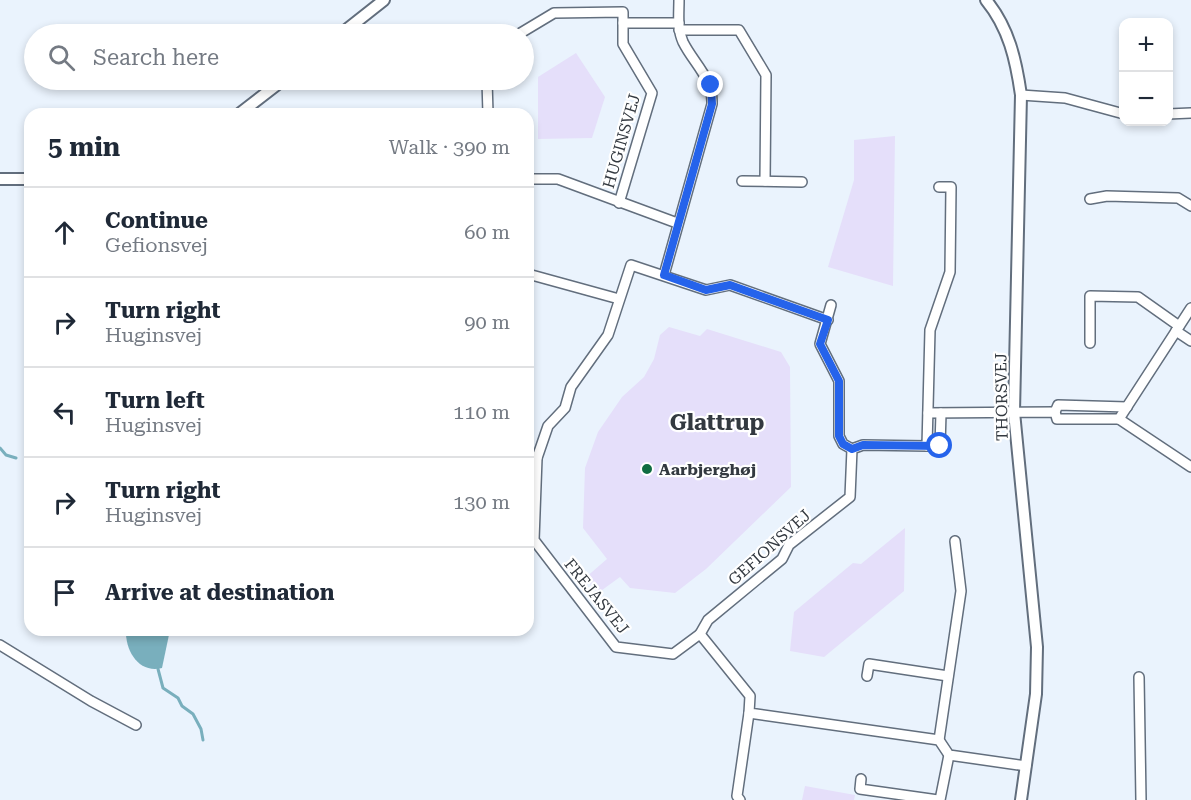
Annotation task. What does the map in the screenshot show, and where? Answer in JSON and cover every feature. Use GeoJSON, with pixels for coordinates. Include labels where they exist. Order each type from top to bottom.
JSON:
{"type":"FeatureCollection","features":[{"type":"Feature","properties":{"kind":"street"},"geometry":{"type":"LineString","coordinates":[[353,24],[384,0]]}},
{"type":"Feature","properties":{"kind":"street"},"geometry":{"type":"LineString","coordinates":[[679,0],[679,27],[683,41],[711,85],[713,94],[664,275],[706,290],[730,285],[828,320]]}},
{"type":"Feature","properties":{"kind":"street","name":"THORSVEJ"},"geometry":{"type":"LineString","coordinates":[[986,0],[1001,22],[1012,47],[1021,95],[1014,412],[1037,647],[1036,694],[1021,800]]}},
{"type":"Feature","properties":{"kind":"street"},"geometry":{"type":"LineString","coordinates":[[534,25],[554,12],[622,12],[622,23],[738,30],[766,75],[765,181]]}},
{"type":"Feature","properties":{"kind":"street","name":"HUGINSVEJ"},"geometry":{"type":"LineString","coordinates":[[619,203],[652,93],[623,44],[622,23]]}},
{"type":"Feature","properties":{"kind":"street"},"geometry":{"type":"LineString","coordinates":[[247,108],[270,90]]}},
{"type":"Feature","properties":{"kind":"street"},"geometry":{"type":"LineString","coordinates":[[487,90],[488,108]]}},
{"type":"Feature","properties":{"kind":"street"},"geometry":{"type":"LineString","coordinates":[[1021,95],[1065,98],[1119,113]]}},
{"type":"Feature","properties":{"kind":"street"},"geometry":{"type":"LineString","coordinates":[[1173,114],[1191,113]]}},
{"type":"Feature","properties":{"kind":"street"},"geometry":{"type":"LineString","coordinates":[[0,179],[24,179]]}},
{"type":"Feature","properties":{"kind":"street","name":"HUGINSVEJ"},"geometry":{"type":"LineString","coordinates":[[534,179],[558,179],[677,223]]}},
{"type":"Feature","properties":{"kind":"street"},"geometry":{"type":"LineString","coordinates":[[742,181],[802,182]]}},
{"type":"Feature","properties":{"kind":"street"},"geometry":{"type":"LineString","coordinates":[[927,446],[930,330],[950,272],[951,187],[939,186]]}},
{"type":"Feature","properties":{"kind":"street"},"geometry":{"type":"LineString","coordinates":[[1090,199],[1107,196],[1178,198],[1191,206]]}},
{"type":"Feature","properties":{"kind":"street","name":"FREJASVEJ"},"geometry":{"type":"LineString","coordinates":[[534,455],[548,426],[565,408],[571,387],[608,335],[630,265],[664,275]]}},
{"type":"Feature","properties":{"kind":"street"},"geometry":{"type":"LineString","coordinates":[[534,276],[619,299]]}},
{"type":"Feature","properties":{"kind":"street"},"geometry":{"type":"LineString","coordinates":[[1090,343],[1090,296],[1138,297],[1191,341]]}},
{"type":"Feature","properties":{"kind":"street"},"geometry":{"type":"LineString","coordinates":[[831,305],[820,344],[839,381],[839,436],[843,444],[852,449],[863,445],[940,446],[941,412]]}},
{"type":"Feature","properties":{"kind":"street"},"geometry":{"type":"LineString","coordinates":[[1119,419],[1191,308]]}},
{"type":"Feature","properties":{"kind":"street"},"geometry":{"type":"LineString","coordinates":[[1054,412],[1058,405],[1127,407]]}},
{"type":"Feature","properties":{"kind":"street"},"geometry":{"type":"LineString","coordinates":[[928,413],[1054,412]]}},
{"type":"Feature","properties":{"kind":"street"},"geometry":{"type":"LineString","coordinates":[[1054,412],[1057,419],[1119,419],[1191,467]]}},
{"type":"Feature","properties":{"kind":"street","name":"GEFIONSVEJ"},"geometry":{"type":"LineString","coordinates":[[700,634],[708,620],[782,559],[789,545],[850,497],[852,449]]}},
{"type":"Feature","properties":{"kind":"street","name":"FREJASVEJ"},"geometry":{"type":"LineString","coordinates":[[534,540],[616,647],[673,654],[700,634]]}},
{"type":"Feature","properties":{"kind":"street"},"geometry":{"type":"LineString","coordinates":[[955,541],[960,591],[939,740],[949,754],[1026,766]]}},
{"type":"Feature","properties":{"kind":"street"},"geometry":{"type":"LineString","coordinates":[[700,634],[750,696],[736,796],[740,800]]}},
{"type":"Feature","properties":{"kind":"street"},"geometry":{"type":"LineString","coordinates":[[0,645],[91,701],[136,725]]}},
{"type":"Feature","properties":{"kind":"street"},"geometry":{"type":"LineString","coordinates":[[867,676],[869,664],[948,676]]}},
{"type":"Feature","properties":{"kind":"street"},"geometry":{"type":"LineString","coordinates":[[1139,677],[1141,800]]}},
{"type":"Feature","properties":{"kind":"street"},"geometry":{"type":"LineString","coordinates":[[748,713],[939,740]]}},
{"type":"Feature","properties":{"kind":"street"},"geometry":{"type":"LineString","coordinates":[[861,779],[860,789],[939,800],[949,754]]}},
{"type":"Feature","properties":{"kind":"shaded area"},"geometry":{"type":"Polygon","coordinates":[[[576,53],[605,97],[592,138],[538,139],[538,77],[576,53]]]}},
{"type":"Feature","properties":{"kind":"shaded area"},"geometry":{"type":"Polygon","coordinates":[[[895,136],[893,286],[828,267],[854,180],[854,140],[895,136]]]}},
{"type":"Feature","properties":{"kind":"shaded area"},"geometry":{"type":"Polygon","coordinates":[[[669,327],[700,336],[707,329],[781,352],[790,367],[791,487],[706,569],[675,593],[630,588],[620,577],[598,593],[585,578],[607,559],[583,528],[585,468],[598,432],[622,397],[644,377],[654,359],[660,335],[669,327]]]}},
{"type":"Feature","properties":{"kind":"shaded area"},"geometry":{"type":"Polygon","coordinates":[[[905,528],[904,591],[824,657],[790,651],[794,612],[853,563],[861,564],[905,528]]]}},
{"type":"Feature","properties":{"kind":"shaded area"},"geometry":{"type":"Polygon","coordinates":[[[805,786],[855,795],[854,800],[802,800],[805,786]]]}},
{"type":"Feature","properties":{"kind":"water"},"geometry":{"type":"Polygon","coordinates":[[[126,636],[169,636],[162,668],[147,668],[135,660],[126,636]]]}},
{"type":"Feature","properties":{"kind":"waterway"},"geometry":{"type":"LineString","coordinates":[[0,448],[6,455],[16,458]]}},
{"type":"Feature","properties":{"kind":"waterway"},"geometry":{"type":"LineString","coordinates":[[158,669],[163,688],[178,698],[182,706],[193,714],[201,729],[203,740]]}},
{"type":"Feature","properties":{"kind":"place","name":"Aarbjerghøj"},"geometry":{"type":"Point","coordinates":[647,469]}},
{"type":"Feature","properties":{"kind":"district","name":"Glattrup"},"geometry":{"type":"Point","coordinates":[717,422]}},
{"type":"Feature","properties":{"kind":"route"},"geometry":{"type":"LineString","coordinates":[[711,85],[712,104],[664,275],[706,290],[730,285],[755,293],[766,300],[828,320],[820,344],[839,381],[839,436],[843,444],[852,449],[863,445],[940,446]]}}]}
